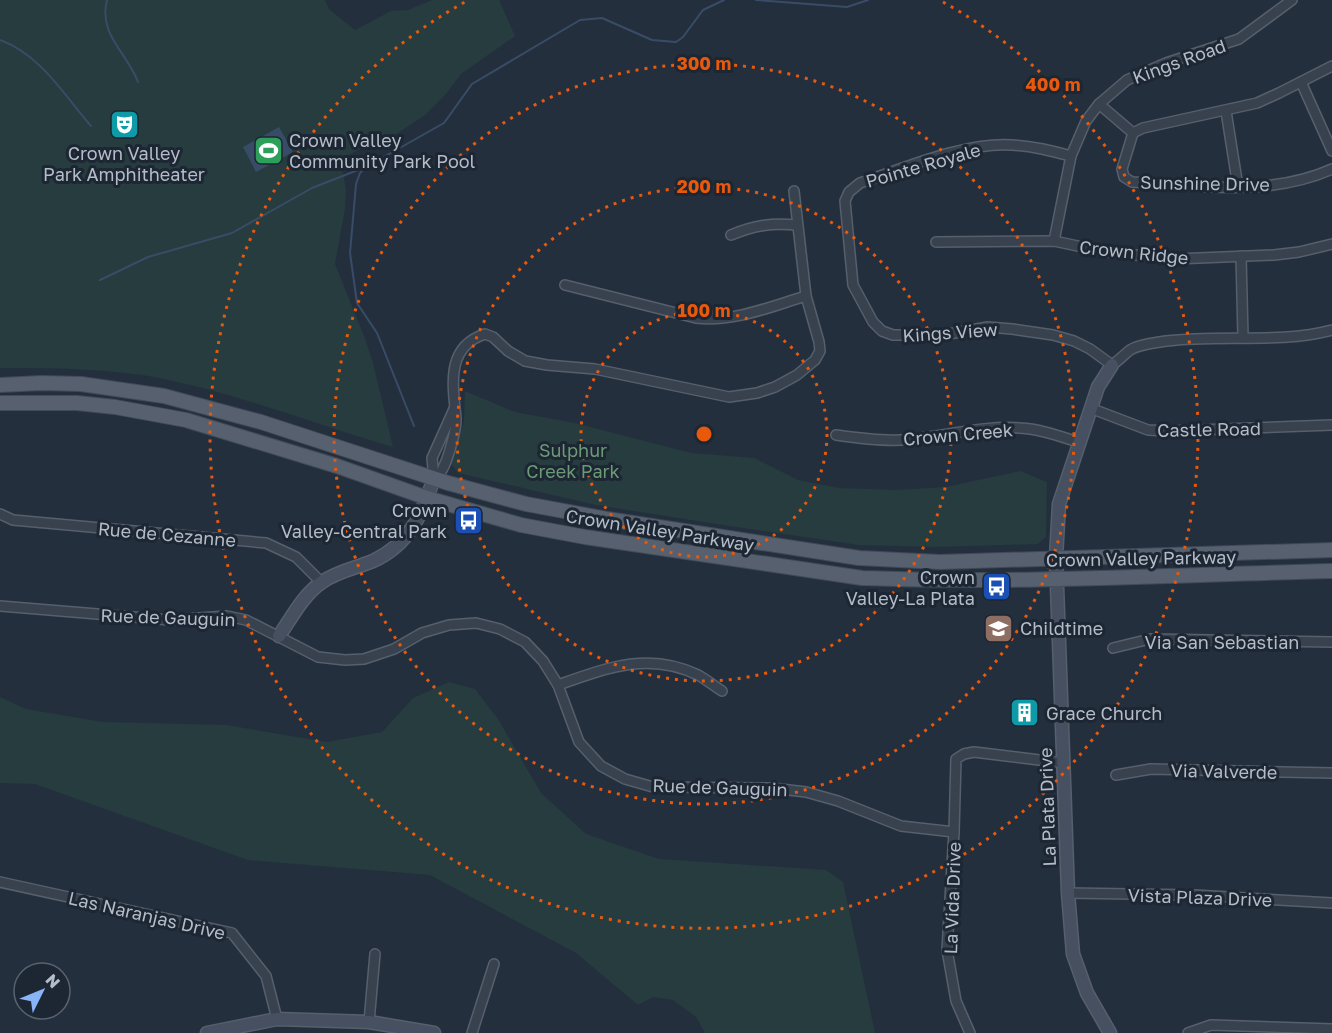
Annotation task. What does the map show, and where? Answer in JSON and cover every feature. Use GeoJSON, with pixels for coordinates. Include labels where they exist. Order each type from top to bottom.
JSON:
{"type":"FeatureCollection","features":[{"type":"Feature","properties":{"kind":"main road","name":"Crown Valley Parkway"},"geometry":{"type":"LineString","coordinates":[[0,385],[81,384],[164,396],[261,422],[434,478],[562,512],[860,558],[940,562],[1332,550]]}},
{"type":"Feature","properties":{"kind":"main road","name":"Crown Valley Parkway"},"geometry":{"type":"LineString","coordinates":[[0,403],[77,403],[186,420],[337,466],[492,518],[553,532],[862,578],[906,580],[1056,578],[1332,571]]}},
{"type":"Feature","properties":{"kind":"street","name":"Kings Road"},"geometry":{"type":"LineString","coordinates":[[1054,241],[1071,156],[1086,121],[1099,104],[1127,80],[1166,63],[1239,39],[1292,0]]}},
{"type":"Feature","properties":{"kind":"street"},"geometry":{"type":"LineString","coordinates":[[1099,104],[1133,133],[1166,122],[1257,103],[1332,66]]}},
{"type":"Feature","properties":{"kind":"street"},"geometry":{"type":"LineString","coordinates":[[1301,82],[1332,151]]}},
{"type":"Feature","properties":{"kind":"street"},"geometry":{"type":"LineString","coordinates":[[1226,111],[1238,187]]}},
{"type":"Feature","properties":{"kind":"street","name":"Sunshine Drive"},"geometry":{"type":"LineString","coordinates":[[1133,133],[1122,169],[1124,177],[1132,182],[1238,187],[1270,186],[1318,176],[1332,169]]}},
{"type":"Feature","properties":{"kind":"street","name":"Pointe Royale"},"geometry":{"type":"LineString","coordinates":[[849,192],[860,183],[960,151],[983,146],[1010,144],[1071,156]]}},
{"type":"Feature","properties":{"kind":"street"},"geometry":{"type":"LineString","coordinates":[[279,636],[299,606],[321,582],[345,570],[374,561],[399,544],[418,520],[434,478],[432,458],[454,409],[453,371],[458,354],[476,337],[485,334],[493,337],[508,351],[525,361],[595,369],[729,397],[757,393],[775,387],[797,375],[815,360],[820,351],[819,342],[806,296],[794,191]]}},
{"type":"Feature","properties":{"kind":"street","name":"Kings View"},"geometry":{"type":"LineString","coordinates":[[849,192],[845,201],[853,285],[873,322],[882,331],[893,335],[943,335],[988,327],[1022,330],[1074,341],[1090,349],[1112,366]]}},
{"type":"Feature","properties":{"kind":"street"},"geometry":{"type":"LineString","coordinates":[[731,235],[749,227],[771,223],[797,225]]}},
{"type":"Feature","properties":{"kind":"street","name":"Crown Ridge"},"geometry":{"type":"LineString","coordinates":[[936,242],[1054,241],[1106,252],[1174,260],[1299,252],[1332,244]]}},
{"type":"Feature","properties":{"kind":"street"},"geometry":{"type":"LineString","coordinates":[[1241,256],[1243,337]]}},
{"type":"Feature","properties":{"kind":"street"},"geometry":{"type":"LineString","coordinates":[[565,285],[696,318],[713,320],[741,317],[806,296]]}},
{"type":"Feature","properties":{"kind":"street"},"geometry":{"type":"LineString","coordinates":[[1112,366],[1131,349],[1152,343],[1177,340],[1299,336],[1332,330]]}},
{"type":"Feature","properties":{"kind":"street","name":"La Plata Drive"},"geometry":{"type":"LineString","coordinates":[[1110,1033],[1087,993],[1073,954],[1068,893],[1056,558],[1059,504],[1098,387],[1112,366]]}},
{"type":"Feature","properties":{"kind":"street","name":"Castle Road"},"geometry":{"type":"LineString","coordinates":[[1090,408],[1148,430],[1332,425]]}},
{"type":"Feature","properties":{"kind":"street","name":"Crown Creek"},"geometry":{"type":"LineString","coordinates":[[836,435],[859,439],[900,440],[1020,428],[1078,442]]}},
{"type":"Feature","properties":{"kind":"street","name":"Rue de Cezanne"},"geometry":{"type":"LineString","coordinates":[[0,514],[13,520],[266,543],[296,557],[321,582]]}},
{"type":"Feature","properties":{"kind":"street","name":"Rue de Gauguin"},"geometry":{"type":"LineString","coordinates":[[0,606],[170,620],[227,616],[246,620],[318,657],[345,660],[364,659],[394,649],[422,633],[449,625],[476,623],[501,629],[525,642],[543,661],[558,686],[579,742],[601,766],[625,779],[653,787],[772,788],[806,792],[838,801],[901,826],[954,832]]}},
{"type":"Feature","properties":{"kind":"street","name":"Via San Sebastian"},"geometry":{"type":"LineString","coordinates":[[1113,648],[1150,639],[1332,642]]}},
{"type":"Feature","properties":{"kind":"street"},"geometry":{"type":"LineString","coordinates":[[558,686],[602,669],[632,662],[664,664],[698,675],[722,691]]}},
{"type":"Feature","properties":{"kind":"street","name":"La Vida Drive"},"geometry":{"type":"LineString","coordinates":[[970,1033],[956,1001],[947,950],[956,759],[974,752],[1064,763]]}},
{"type":"Feature","properties":{"kind":"street","name":"Via Valverde"},"geometry":{"type":"LineString","coordinates":[[1116,775],[1151,769],[1332,773]]}},
{"type":"Feature","properties":{"kind":"street","name":"Las Naranjas Drive"},"geometry":{"type":"LineString","coordinates":[[0,882],[232,933],[266,976],[277,1019]]}},
{"type":"Feature","properties":{"kind":"street","name":"Vista Plaza Drive"},"geometry":{"type":"LineString","coordinates":[[1068,893],[1194,895],[1332,903]]}},
{"type":"Feature","properties":{"kind":"street"},"geometry":{"type":"LineString","coordinates":[[369,1023],[375,954]]}},
{"type":"Feature","properties":{"kind":"street"},"geometry":{"type":"LineString","coordinates":[[472,1033],[494,964]]}},
{"type":"Feature","properties":{"kind":"street"},"geometry":{"type":"LineString","coordinates":[[207,1033],[277,1019],[369,1023],[434,1033]]}},
{"type":"Feature","properties":{"kind":"street"},"geometry":{"type":"LineString","coordinates":[[1188,1033],[1211,1025],[1332,1029]]}},
{"type":"Feature","properties":{"kind":"green space"},"geometry":{"type":"Polygon","coordinates":[[[0,0],[325,0],[329,9],[355,30],[391,11],[408,10],[432,0],[499,0],[515,36],[461,74],[445,95],[425,115],[395,135],[371,142],[341,160],[346,191],[345,209],[335,264],[373,363],[393,447],[251,402],[164,379],[103,371],[0,368],[0,0]]]}},
{"type":"Feature","properties":{"kind":"green space","name":"Sulphur Creek Park"},"geometry":{"type":"Polygon","coordinates":[[[465,391],[515,412],[575,423],[691,453],[754,458],[798,480],[839,488],[895,490],[946,487],[1020,471],[1047,482],[1046,537],[1038,544],[936,547],[859,545],[596,505],[458,473],[451,464],[464,421],[465,391]]]}},
{"type":"Feature","properties":{"kind":"green space"},"geometry":{"type":"Polygon","coordinates":[[[449,682],[475,689],[498,719],[541,793],[586,834],[659,859],[826,870],[843,882],[875,1033],[705,1033],[696,1017],[673,1000],[653,997],[638,1005],[576,953],[430,875],[248,860],[35,784],[0,783],[0,697],[26,709],[103,722],[226,725],[327,742],[382,732],[413,698],[449,682]]]}},
{"type":"Feature","properties":{"kind":"water","name":"Crown Valley Community Park Pool"},"geometry":{"type":"Polygon","coordinates":[[[279,127],[293,152],[256,172],[243,147],[279,127]]]}},
{"type":"Feature","properties":{"kind":"waterway"},"geometry":{"type":"LineString","coordinates":[[107,0],[106,23],[138,82]]}},
{"type":"Feature","properties":{"kind":"waterway"},"geometry":{"type":"LineString","coordinates":[[414,426],[377,333],[357,303],[350,253],[356,184],[360,173],[366,167],[444,123],[472,84],[580,20],[602,18],[652,40],[676,42],[683,37],[703,10],[724,0]]}},
{"type":"Feature","properties":{"kind":"waterway"},"geometry":{"type":"LineString","coordinates":[[756,0],[847,7],[868,0]]}},
{"type":"Feature","properties":{"kind":"waterway"},"geometry":{"type":"LineString","coordinates":[[0,40],[28,55],[40,66],[91,126]]}},
{"type":"Feature","properties":{"kind":"waterway"},"geometry":{"type":"LineString","coordinates":[[100,280],[148,257],[232,233],[312,188],[363,168]]}},
{"type":"Feature","properties":{"kind":"place","name":"Crown Valley Park Amphitheater"},"geometry":{"type":"Point","coordinates":[124,124]}},
{"type":"Feature","properties":{"kind":"place","name":"Crown Valley Community Park Pool"},"geometry":{"type":"Point","coordinates":[268,150]}},
{"type":"Feature","properties":{"kind":"place","name":"Crown Valley-Central Park"},"geometry":{"type":"Point","coordinates":[468,520]}},
{"type":"Feature","properties":{"kind":"place","name":"Crown Valley-La Plata"},"geometry":{"type":"Point","coordinates":[996,587]}},
{"type":"Feature","properties":{"kind":"place","name":"Childtime"},"geometry":{"type":"Point","coordinates":[999,628]}},
{"type":"Feature","properties":{"kind":"place","name":"Grace Church"},"geometry":{"type":"Point","coordinates":[1025,713]}}]}
